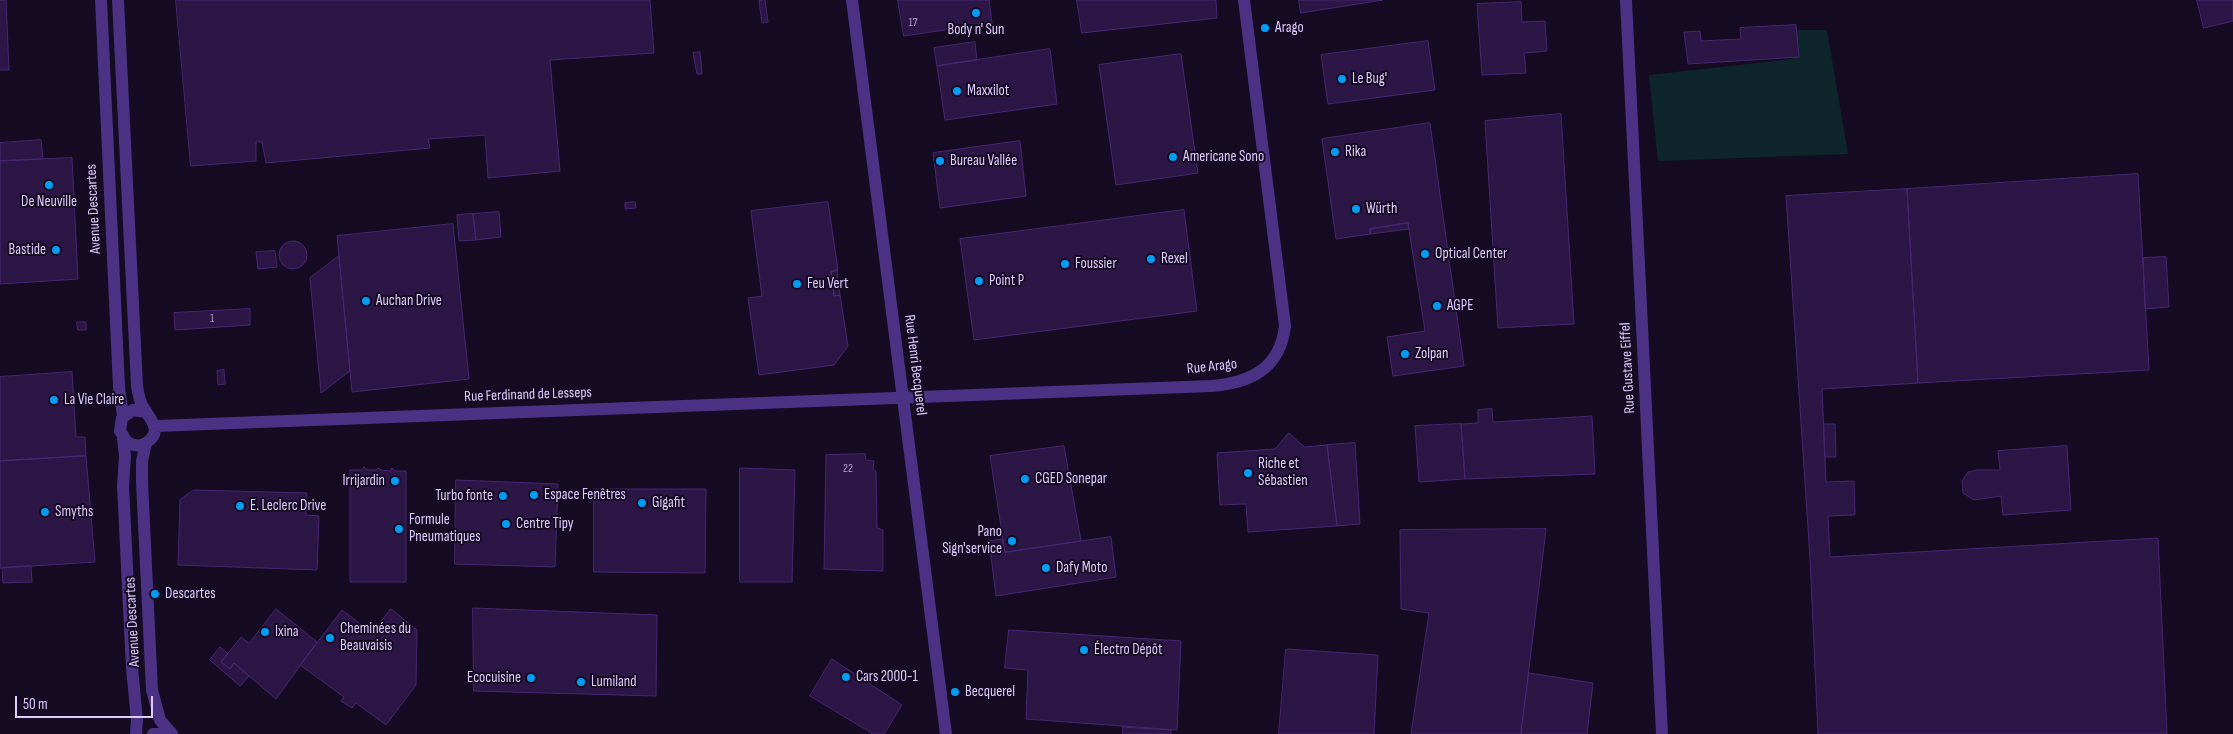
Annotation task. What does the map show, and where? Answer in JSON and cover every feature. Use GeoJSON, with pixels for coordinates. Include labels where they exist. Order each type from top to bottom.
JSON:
{"type":"FeatureCollection","features":[{"type":"Feature","properties":{"kind":"street","name":"Avenue Descartes"},"geometry":{"type":"LineString","coordinates":[[101,0],[119,387],[123,416],[119,426],[125,456],[123,486],[132,668],[137,720],[136,734]]}},
{"type":"Feature","properties":{"kind":"street"},"geometry":{"type":"LineString","coordinates":[[118,0],[137,386],[140,399],[155,426]]}},
{"type":"Feature","properties":{"kind":"street","name":"Rue Henri Becquerel"},"geometry":{"type":"LineString","coordinates":[[852,0],[946,734]]}},
{"type":"Feature","properties":{"kind":"street","name":"Rue Arago"},"geometry":{"type":"LineString","coordinates":[[903,398],[1230,384],[1254,375],[1276,356],[1284,337],[1285,314],[1244,0]]}},
{"type":"Feature","properties":{"kind":"street","name":"Rue Gustave Eiffel"},"geometry":{"type":"LineString","coordinates":[[1626,0],[1662,734]]}},
{"type":"Feature","properties":{"kind":"street","name":"Rue Ferdinand de Lesseps"},"geometry":{"type":"LineString","coordinates":[[155,426],[903,398]]}},
{"type":"Feature","properties":{"kind":"street"},"geometry":{"type":"LineString","coordinates":[[123,416],[136,410],[146,412]]}},
{"type":"Feature","properties":{"kind":"street","name":"Avenue Descartes"},"geometry":{"type":"LineString","coordinates":[[155,426],[153,434],[146,443],[142,461],[152,690],[160,720],[172,734]]}},
{"type":"Feature","properties":{"kind":"street"},"geometry":{"type":"LineString","coordinates":[[123,439],[132,445],[146,443]]}},
{"type":"Feature","properties":{"kind":"street"},"geometry":{"type":"LineString","coordinates":[[153,734],[167,734]]}},
{"type":"Feature","properties":{"kind":"shaded area"},"geometry":{"type":"Polygon","coordinates":[[[1797,30],[1827,30],[1848,154],[1658,161],[1649,75],[1792,59],[1797,30]]]}},
{"type":"Feature","properties":{"kind":"building"},"geometry":{"type":"Polygon","coordinates":[[[0,0],[6,0],[9,70],[0,70],[0,0]]]}},
{"type":"Feature","properties":{"kind":"building"},"geometry":{"type":"Polygon","coordinates":[[[176,0],[650,0],[654,53],[550,60],[560,171],[488,178],[485,135],[428,139],[430,148],[266,163],[262,142],[256,142],[256,161],[191,166],[176,0]]]}},
{"type":"Feature","properties":{"kind":"building"},"geometry":{"type":"Polygon","coordinates":[[[765,0],[768,22],[762,23],[759,1],[765,0]]]}},
{"type":"Feature","properties":{"kind":"building"},"geometry":{"type":"Polygon","coordinates":[[[898,0],[989,0],[992,23],[904,36],[898,0]]]}},
{"type":"Feature","properties":{"kind":"building"},"geometry":{"type":"Polygon","coordinates":[[[1077,0],[1216,0],[1217,18],[1082,33],[1077,0]]]}},
{"type":"Feature","properties":{"kind":"building"},"geometry":{"type":"Polygon","coordinates":[[[1299,0],[1383,0],[1301,13],[1299,0]]]}},
{"type":"Feature","properties":{"kind":"building"},"geometry":{"type":"Polygon","coordinates":[[[2197,0],[2233,0],[2233,21],[2204,28],[2197,0]]]}},
{"type":"Feature","properties":{"kind":"building"},"geometry":{"type":"Polygon","coordinates":[[[1521,2],[1522,22],[1545,21],[1547,51],[1524,53],[1526,73],[1482,75],[1477,4],[1521,2]]]}},
{"type":"Feature","properties":{"kind":"building"},"geometry":{"type":"Polygon","coordinates":[[[1796,25],[1799,57],[1688,64],[1684,32],[1700,31],[1701,41],[1741,39],[1740,28],[1796,25]]]}},
{"type":"Feature","properties":{"kind":"building"},"geometry":{"type":"Polygon","coordinates":[[[1428,41],[1435,90],[1328,104],[1321,55],[1428,41]]]}},
{"type":"Feature","properties":{"kind":"building"},"geometry":{"type":"Polygon","coordinates":[[[975,42],[977,60],[937,66],[934,48],[975,42]]]}},
{"type":"Feature","properties":{"kind":"building"},"geometry":{"type":"Polygon","coordinates":[[[1050,49],[1057,104],[945,120],[937,66],[1050,49]]]}},
{"type":"Feature","properties":{"kind":"building"},"geometry":{"type":"Polygon","coordinates":[[[700,52],[702,74],[697,74],[693,53],[700,52]]]}},
{"type":"Feature","properties":{"kind":"building"},"geometry":{"type":"Polygon","coordinates":[[[1181,54],[1198,173],[1116,185],[1099,65],[1181,54]]]}},
{"type":"Feature","properties":{"kind":"building"},"geometry":{"type":"Polygon","coordinates":[[[1561,114],[1574,324],[1498,328],[1485,121],[1561,114]]]}},
{"type":"Feature","properties":{"kind":"building"},"geometry":{"type":"Polygon","coordinates":[[[1430,123],[1464,366],[1393,376],[1387,337],[1425,331],[1408,223],[1370,229],[1370,234],[1336,239],[1322,139],[1430,123]]]}},
{"type":"Feature","properties":{"kind":"building"},"geometry":{"type":"Polygon","coordinates":[[[41,140],[43,159],[0,161],[0,143],[41,140]]]}},
{"type":"Feature","properties":{"kind":"building"},"geometry":{"type":"Polygon","coordinates":[[[1020,141],[1026,196],[940,208],[933,153],[1020,141]]]}},
{"type":"Feature","properties":{"kind":"building"},"geometry":{"type":"Polygon","coordinates":[[[72,158],[78,279],[0,284],[0,161],[72,158]]]}},
{"type":"Feature","properties":{"kind":"building"},"geometry":{"type":"Polygon","coordinates":[[[2138,174],[2149,370],[1918,383],[1907,189],[2138,174]]]}},
{"type":"Feature","properties":{"kind":"building"},"geometry":{"type":"Polygon","coordinates":[[[1907,189],[1918,383],[1822,389],[1826,482],[1854,481],[1855,515],[1828,516],[1830,557],[2158,538],[2167,734],[1818,734],[1810,558],[1786,196],[1907,189]]]}},
{"type":"Feature","properties":{"kind":"building"},"geometry":{"type":"Polygon","coordinates":[[[635,202],[636,208],[625,209],[625,203],[635,202]]]}},
{"type":"Feature","properties":{"kind":"building","name":"Feu Vert"},"geometry":{"type":"Polygon","coordinates":[[[828,202],[838,270],[831,272],[834,296],[840,295],[848,346],[834,365],[759,375],[748,298],[762,296],[751,211],[828,202]]]}},
{"type":"Feature","properties":{"kind":"building"},"geometry":{"type":"Polygon","coordinates":[[[1184,210],[1197,311],[974,340],[960,239],[1184,210]]]}},
{"type":"Feature","properties":{"kind":"building"},"geometry":{"type":"Polygon","coordinates":[[[499,212],[501,237],[476,240],[473,214],[499,212]]]}},
{"type":"Feature","properties":{"kind":"building"},"geometry":{"type":"Polygon","coordinates":[[[473,214],[476,240],[459,241],[457,215],[473,214]]]}},
{"type":"Feature","properties":{"kind":"building"},"geometry":{"type":"Polygon","coordinates":[[[1408,223],[1409,229],[1370,234],[1370,229],[1408,223]]]}},
{"type":"Feature","properties":{"kind":"building"},"geometry":{"type":"Polygon","coordinates":[[[453,224],[469,379],[352,392],[337,236],[453,224]]]}},
{"type":"Feature","properties":{"kind":"building"},"geometry":{"type":"Polygon","coordinates":[[[293,241],[303,245],[307,255],[303,265],[293,269],[283,265],[279,255],[283,245],[293,241]]]}},
{"type":"Feature","properties":{"kind":"building"},"geometry":{"type":"Polygon","coordinates":[[[275,251],[277,267],[258,269],[256,252],[275,251]]]}},
{"type":"Feature","properties":{"kind":"building"},"geometry":{"type":"Polygon","coordinates":[[[339,256],[350,371],[321,393],[310,278],[339,256]]]}},
{"type":"Feature","properties":{"kind":"building"},"geometry":{"type":"Polygon","coordinates":[[[2166,257],[2169,307],[2145,309],[2143,258],[2166,257]]]}},
{"type":"Feature","properties":{"kind":"building"},"geometry":{"type":"Polygon","coordinates":[[[837,270],[840,295],[834,296],[831,272],[837,270]]]}},
{"type":"Feature","properties":{"kind":"building"},"geometry":{"type":"Polygon","coordinates":[[[250,309],[250,325],[175,330],[174,313],[250,309]]]}},
{"type":"Feature","properties":{"kind":"building"},"geometry":{"type":"Polygon","coordinates":[[[77,322],[86,322],[86,330],[78,330],[77,322]]]}},
{"type":"Feature","properties":{"kind":"building"},"geometry":{"type":"Polygon","coordinates":[[[224,370],[225,384],[218,385],[217,371],[224,370]]]}},
{"type":"Feature","properties":{"kind":"building"},"geometry":{"type":"Polygon","coordinates":[[[72,372],[76,437],[85,437],[86,456],[0,461],[0,377],[72,372]]]}},
{"type":"Feature","properties":{"kind":"building"},"geometry":{"type":"Polygon","coordinates":[[[1492,409],[1493,422],[1592,416],[1595,474],[1465,479],[1461,424],[1478,423],[1478,410],[1492,409]]]}},
{"type":"Feature","properties":{"kind":"building"},"geometry":{"type":"Polygon","coordinates":[[[1461,424],[1465,479],[1419,482],[1415,426],[1461,424]]]}},
{"type":"Feature","properties":{"kind":"building"},"geometry":{"type":"Polygon","coordinates":[[[1824,424],[1835,424],[1836,457],[1825,457],[1824,424]]]}},
{"type":"Feature","properties":{"kind":"building"},"geometry":{"type":"Polygon","coordinates":[[[1289,433],[1304,447],[1327,445],[1337,526],[1248,532],[1246,504],[1220,505],[1217,453],[1275,449],[1289,433]]]}},
{"type":"Feature","properties":{"kind":"building"},"geometry":{"type":"Polygon","coordinates":[[[1355,443],[1360,524],[1337,526],[1327,445],[1355,443]]]}},
{"type":"Feature","properties":{"kind":"building"},"geometry":{"type":"Polygon","coordinates":[[[1064,446],[1081,541],[1005,552],[990,456],[1064,446]]]}},
{"type":"Feature","properties":{"kind":"building"},"geometry":{"type":"Polygon","coordinates":[[[2067,446],[2071,510],[2003,515],[2001,496],[1974,500],[1963,493],[1962,481],[1968,472],[2000,470],[1998,451],[2067,446]]]}},
{"type":"Feature","properties":{"kind":"building"},"geometry":{"type":"Polygon","coordinates":[[[865,454],[866,460],[874,461],[873,468],[876,472],[877,528],[883,530],[883,571],[824,569],[826,455],[865,454]]]}},
{"type":"Feature","properties":{"kind":"building","name":"Smyths"},"geometry":{"type":"Polygon","coordinates":[[[86,456],[95,562],[0,568],[0,461],[86,456]]]}},
{"type":"Feature","properties":{"kind":"building"},"geometry":{"type":"Polygon","coordinates":[[[364,467],[367,470],[376,470],[378,468],[390,471],[392,468],[395,471],[406,471],[406,582],[350,582],[350,470],[362,470],[364,467]]]}},
{"type":"Feature","properties":{"kind":"building"},"geometry":{"type":"Polygon","coordinates":[[[740,468],[795,470],[792,582],[740,582],[740,468]]]}},
{"type":"Feature","properties":{"kind":"building","name":"Centre Tipy"},"geometry":{"type":"Polygon","coordinates":[[[456,480],[558,484],[555,567],[455,564],[456,480]]]}},
{"type":"Feature","properties":{"kind":"building"},"geometry":{"type":"Polygon","coordinates":[[[594,489],[706,489],[705,573],[594,572],[594,489]]]}},
{"type":"Feature","properties":{"kind":"building"},"geometry":{"type":"Polygon","coordinates":[[[194,490],[307,493],[306,515],[319,516],[317,570],[178,565],[180,500],[194,490]]]}},
{"type":"Feature","properties":{"kind":"building"},"geometry":{"type":"Polygon","coordinates":[[[1546,529],[1521,734],[1411,734],[1429,613],[1401,609],[1400,530],[1546,529]]]}},
{"type":"Feature","properties":{"kind":"building"},"geometry":{"type":"Polygon","coordinates":[[[1111,537],[1116,577],[996,596],[989,541],[1002,539],[1005,552],[1111,537]]]}},
{"type":"Feature","properties":{"kind":"building"},"geometry":{"type":"Polygon","coordinates":[[[31,566],[32,582],[3,583],[2,568],[31,566]]]}},
{"type":"Feature","properties":{"kind":"building"},"geometry":{"type":"Polygon","coordinates":[[[473,608],[657,615],[656,696],[474,691],[473,608]]]}},
{"type":"Feature","properties":{"kind":"building"},"geometry":{"type":"Polygon","coordinates":[[[276,609],[317,642],[276,699],[234,663],[230,669],[221,662],[241,637],[249,643],[276,609]]]}},
{"type":"Feature","properties":{"kind":"building"},"geometry":{"type":"Polygon","coordinates":[[[391,609],[417,630],[416,685],[386,725],[356,703],[352,708],[341,701],[344,697],[300,665],[342,610],[372,633],[391,609]]]}},
{"type":"Feature","properties":{"kind":"building"},"geometry":{"type":"Polygon","coordinates":[[[1009,630],[1181,641],[1177,730],[1026,719],[1028,670],[1005,668],[1009,630]]]}},
{"type":"Feature","properties":{"kind":"building"},"geometry":{"type":"Polygon","coordinates":[[[220,647],[228,654],[221,662],[230,669],[234,663],[249,676],[240,686],[210,660],[220,647]]]}},
{"type":"Feature","properties":{"kind":"building"},"geometry":{"type":"Polygon","coordinates":[[[1286,649],[1378,655],[1374,734],[1279,734],[1286,649]]]}},
{"type":"Feature","properties":{"kind":"building"},"geometry":{"type":"Polygon","coordinates":[[[832,659],[902,705],[884,734],[873,734],[810,696],[832,659]]]}},
{"type":"Feature","properties":{"kind":"building"},"geometry":{"type":"Polygon","coordinates":[[[1529,673],[1593,683],[1587,734],[1521,734],[1529,673]]]}},
{"type":"Feature","properties":{"kind":"building"},"geometry":{"type":"Polygon","coordinates":[[[1123,727],[1171,730],[1171,734],[1123,734],[1123,727]]]}},
{"type":"Feature","properties":{"kind":"place","name":"Body n' Sun"},"geometry":{"type":"Point","coordinates":[976,13]}},
{"type":"Feature","properties":{"kind":"place","name":"Arago"},"geometry":{"type":"Point","coordinates":[1265,28]}},
{"type":"Feature","properties":{"kind":"place","name":"Le Bug'"},"geometry":{"type":"Point","coordinates":[1342,79]}},
{"type":"Feature","properties":{"kind":"place","name":"Maxxilot"},"geometry":{"type":"Point","coordinates":[957,91]}},
{"type":"Feature","properties":{"kind":"place","name":"Rika"},"geometry":{"type":"Point","coordinates":[1335,152]}},
{"type":"Feature","properties":{"kind":"place","name":"Americane Sono"},"geometry":{"type":"Point","coordinates":[1173,157]}},
{"type":"Feature","properties":{"kind":"place","name":"Bureau Vallée"},"geometry":{"type":"Point","coordinates":[940,161]}},
{"type":"Feature","properties":{"kind":"place","name":"De Neuville"},"geometry":{"type":"Point","coordinates":[49,185]}},
{"type":"Feature","properties":{"kind":"place","name":"Würth"},"geometry":{"type":"Point","coordinates":[1356,209]}},
{"type":"Feature","properties":{"kind":"place","name":"Bastide"},"geometry":{"type":"Point","coordinates":[56,250]}},
{"type":"Feature","properties":{"kind":"place","name":"Optical Center"},"geometry":{"type":"Point","coordinates":[1425,254]}},
{"type":"Feature","properties":{"kind":"place","name":"Rexel"},"geometry":{"type":"Point","coordinates":[1151,259]}},
{"type":"Feature","properties":{"kind":"place","name":"Foussier"},"geometry":{"type":"Point","coordinates":[1065,264]}},
{"type":"Feature","properties":{"kind":"place","name":"Point P"},"geometry":{"type":"Point","coordinates":[979,281]}},
{"type":"Feature","properties":{"kind":"place","name":"Feu Vert"},"geometry":{"type":"Point","coordinates":[797,284]}},
{"type":"Feature","properties":{"kind":"place","name":"Auchan Drive"},"geometry":{"type":"Point","coordinates":[366,301]}},
{"type":"Feature","properties":{"kind":"place","name":"AGPE"},"geometry":{"type":"Point","coordinates":[1437,306]}},
{"type":"Feature","properties":{"kind":"place","name":"Zolpan"},"geometry":{"type":"Point","coordinates":[1405,354]}},
{"type":"Feature","properties":{"kind":"place","name":"La Vie Claire"},"geometry":{"type":"Point","coordinates":[54,400]}},
{"type":"Feature","properties":{"kind":"place","name":"Riche et Sébastien"},"geometry":{"type":"Point","coordinates":[1248,473]}},
{"type":"Feature","properties":{"kind":"place","name":"CGED Sonepar"},"geometry":{"type":"Point","coordinates":[1025,479]}},
{"type":"Feature","properties":{"kind":"place","name":"Irrijardin"},"geometry":{"type":"Point","coordinates":[395,481]}},
{"type":"Feature","properties":{"kind":"place","name":"Espace Fenêtres"},"geometry":{"type":"Point","coordinates":[534,495]}},
{"type":"Feature","properties":{"kind":"place","name":"Turbo fonte"},"geometry":{"type":"Point","coordinates":[503,496]}},
{"type":"Feature","properties":{"kind":"place","name":"Gigafit"},"geometry":{"type":"Point","coordinates":[642,503]}},
{"type":"Feature","properties":{"kind":"place","name":"E. Leclerc Drive"},"geometry":{"type":"Point","coordinates":[240,506]}},
{"type":"Feature","properties":{"kind":"place","name":"Smyths"},"geometry":{"type":"Point","coordinates":[45,512]}},
{"type":"Feature","properties":{"kind":"place","name":"Centre Tipy"},"geometry":{"type":"Point","coordinates":[506,524]}},
{"type":"Feature","properties":{"kind":"place","name":"Formule Pneumatiques"},"geometry":{"type":"Point","coordinates":[399,529]}},
{"type":"Feature","properties":{"kind":"place","name":"Pano Sign'service"},"geometry":{"type":"Point","coordinates":[1012,541]}},
{"type":"Feature","properties":{"kind":"place","name":"Dafy Moto"},"geometry":{"type":"Point","coordinates":[1046,568]}},
{"type":"Feature","properties":{"kind":"place","name":"Descartes"},"geometry":{"type":"Point","coordinates":[155,594]}},
{"type":"Feature","properties":{"kind":"place","name":"Ixina"},"geometry":{"type":"Point","coordinates":[265,632]}},
{"type":"Feature","properties":{"kind":"place","name":"Cheminées du Beauvaisis"},"geometry":{"type":"Point","coordinates":[330,638]}},
{"type":"Feature","properties":{"kind":"place","name":"Électro Dépôt"},"geometry":{"type":"Point","coordinates":[1084,650]}},
{"type":"Feature","properties":{"kind":"place","name":"Cars 2000-1"},"geometry":{"type":"Point","coordinates":[846,677]}},
{"type":"Feature","properties":{"kind":"place","name":"Ecocuisine"},"geometry":{"type":"Point","coordinates":[531,678]}},
{"type":"Feature","properties":{"kind":"place","name":"Lumiland"},"geometry":{"type":"Point","coordinates":[581,682]}},
{"type":"Feature","properties":{"kind":"place","name":"Becquerel"},"geometry":{"type":"Point","coordinates":[955,692]}}]}
